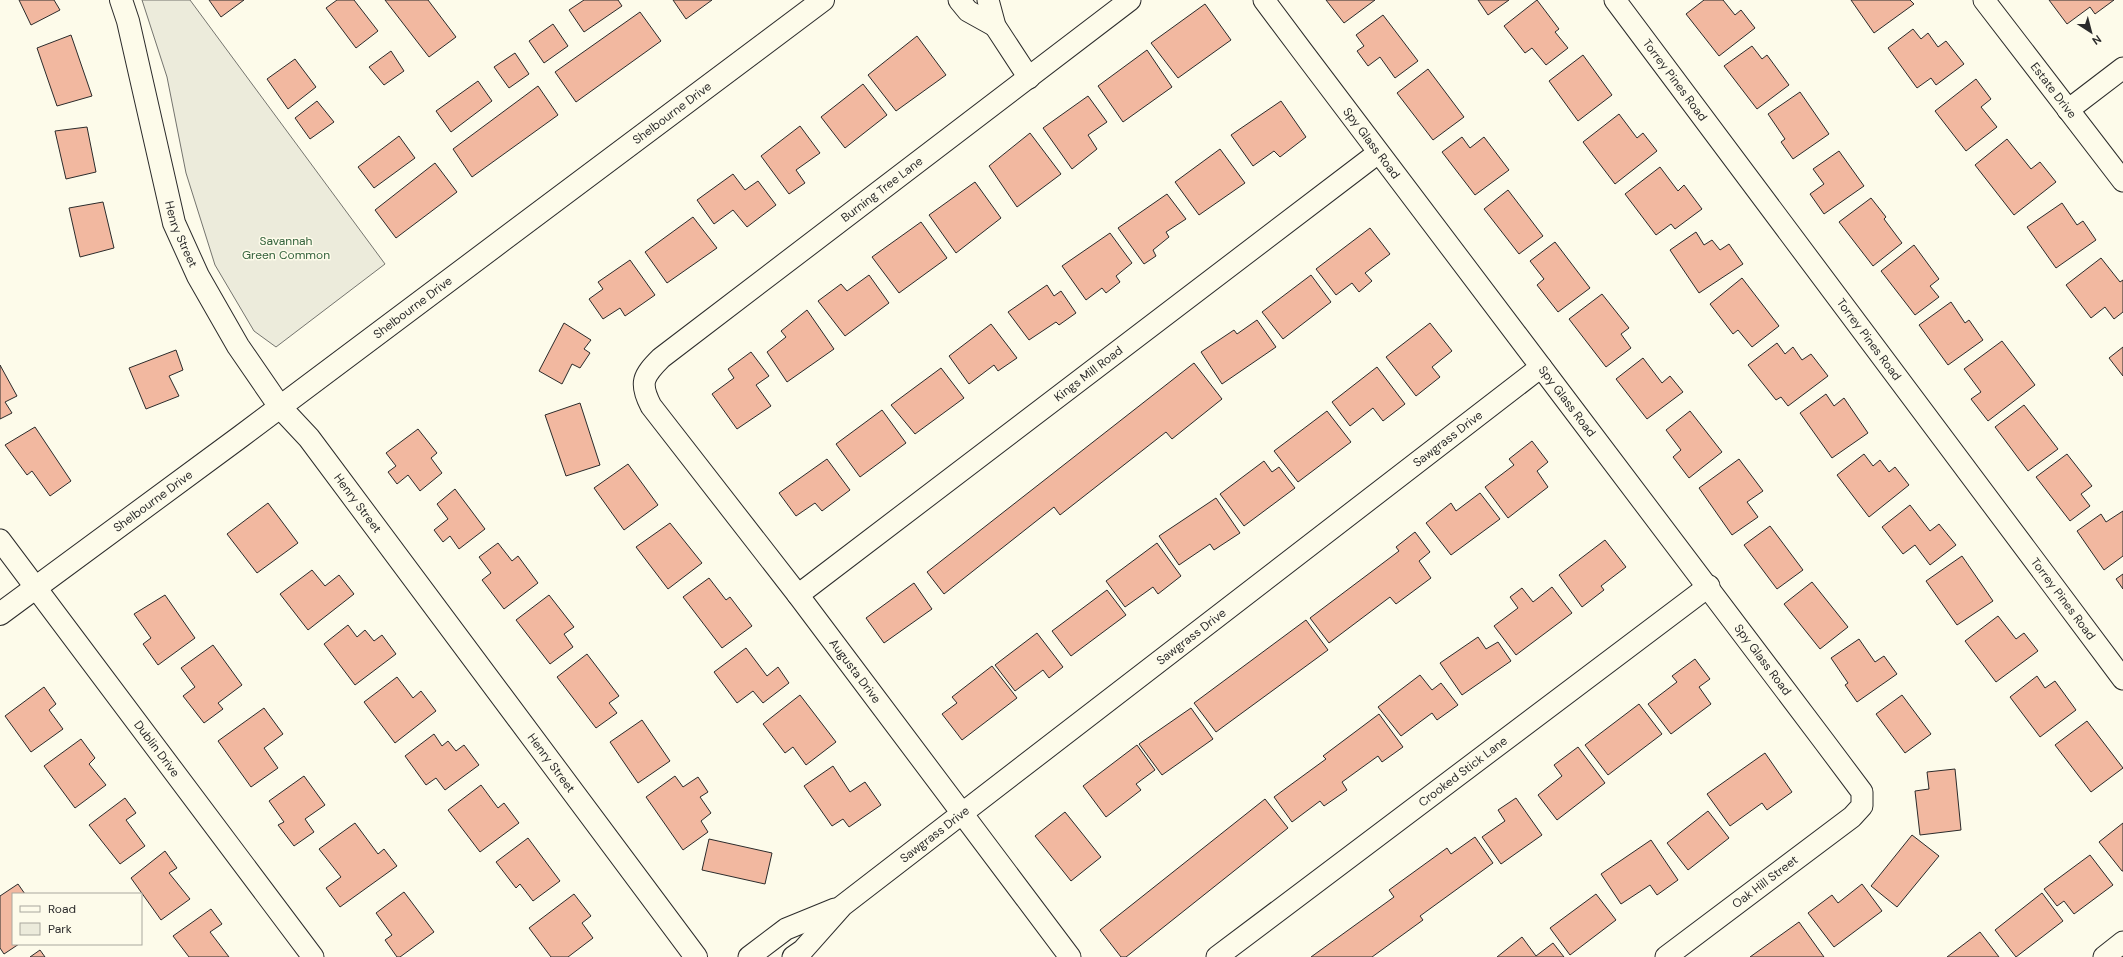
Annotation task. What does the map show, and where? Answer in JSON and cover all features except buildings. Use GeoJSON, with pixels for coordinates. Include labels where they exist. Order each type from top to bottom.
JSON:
{"type":"FeatureCollection","features":[{"type":"Feature","properties":{"kind":"street","name":"Henry Street"},"geometry":{"type":"LineString","coordinates":[[121,0],[128,20],[174,223],[198,276],[238,346],[280,407],[309,438],[696,957]]}},
{"type":"Feature","properties":{"kind":"street","name":"Shelbourne Drive"},"geometry":{"type":"LineString","coordinates":[[0,614],[280,407],[823,0]]}},
{"type":"Feature","properties":{"kind":"street"},"geometry":{"type":"LineString","coordinates":[[959,0],[968,11],[995,26]]}},
{"type":"Feature","properties":{"kind":"street"},"geometry":{"type":"LineString","coordinates":[[988,0],[995,26],[1029,78]]}},
{"type":"Feature","properties":{"kind":"street","name":"Burning Tree Lane"},"geometry":{"type":"LineString","coordinates":[[643,385],[650,369],[661,358],[1130,0]]}},
{"type":"Feature","properties":{"kind":"street","name":"Spy Glass Road"},"geometry":{"type":"LineString","coordinates":[[1264,0],[1378,153],[1709,586],[1862,792],[1862,806]]}},
{"type":"Feature","properties":{"kind":"street","name":"Torrey Pines Road"},"geometry":{"type":"LineString","coordinates":[[1615,0],[2123,679]]}},
{"type":"Feature","properties":{"kind":"street","name":"Estate Drive"},"geometry":{"type":"LineString","coordinates":[[1984,0],[2123,181]]}},
{"type":"Feature","properties":{"kind":"street"},"geometry":{"type":"LineString","coordinates":[[2068,110],[2123,68]]}},
{"type":"Feature","properties":{"kind":"street","name":"Kings Mill Road"},"geometry":{"type":"LineString","coordinates":[[798,595],[1378,153]]}},
{"type":"Feature","properties":{"kind":"street","name":"Sawgrass Drive"},"geometry":{"type":"LineString","coordinates":[[793,957],[802,950],[842,906],[962,815],[1339,520],[1541,366]]}},
{"type":"Feature","properties":{"kind":"street","name":"Augusta Drive"},"geometry":{"type":"LineString","coordinates":[[643,385],[645,395],[651,406],[798,595],[1070,957]]}},
{"type":"Feature","properties":{"kind":"street","name":"Dublin Drive"},"geometry":{"type":"LineString","coordinates":[[0,540],[313,957]]}},
{"type":"Feature","properties":{"kind":"street","name":"Crooked Stick Lane"},"geometry":{"type":"LineString","coordinates":[[1217,957],[1709,586]]}},
{"type":"Feature","properties":{"kind":"street","name":"Oak Hill Street"},"geometry":{"type":"LineString","coordinates":[[1666,957],[1852,817],[1862,806]]}},
{"type":"Feature","properties":{"kind":"street","name":"Sawgrass Drive"},"geometry":{"type":"LineString","coordinates":[[749,957],[786,929],[842,906]]}},
{"type":"Feature","properties":{"kind":"street"},"geometry":{"type":"LineString","coordinates":[[2104,957],[2123,942]]}},
{"type":"Feature","properties":{"kind":"green space","name":"Savannah Green Common"},"geometry":{"type":"Polygon","coordinates":[[[142,0],[190,0],[385,264],[276,347],[254,331],[215,265],[186,173],[167,77],[142,0]]]}}]}
